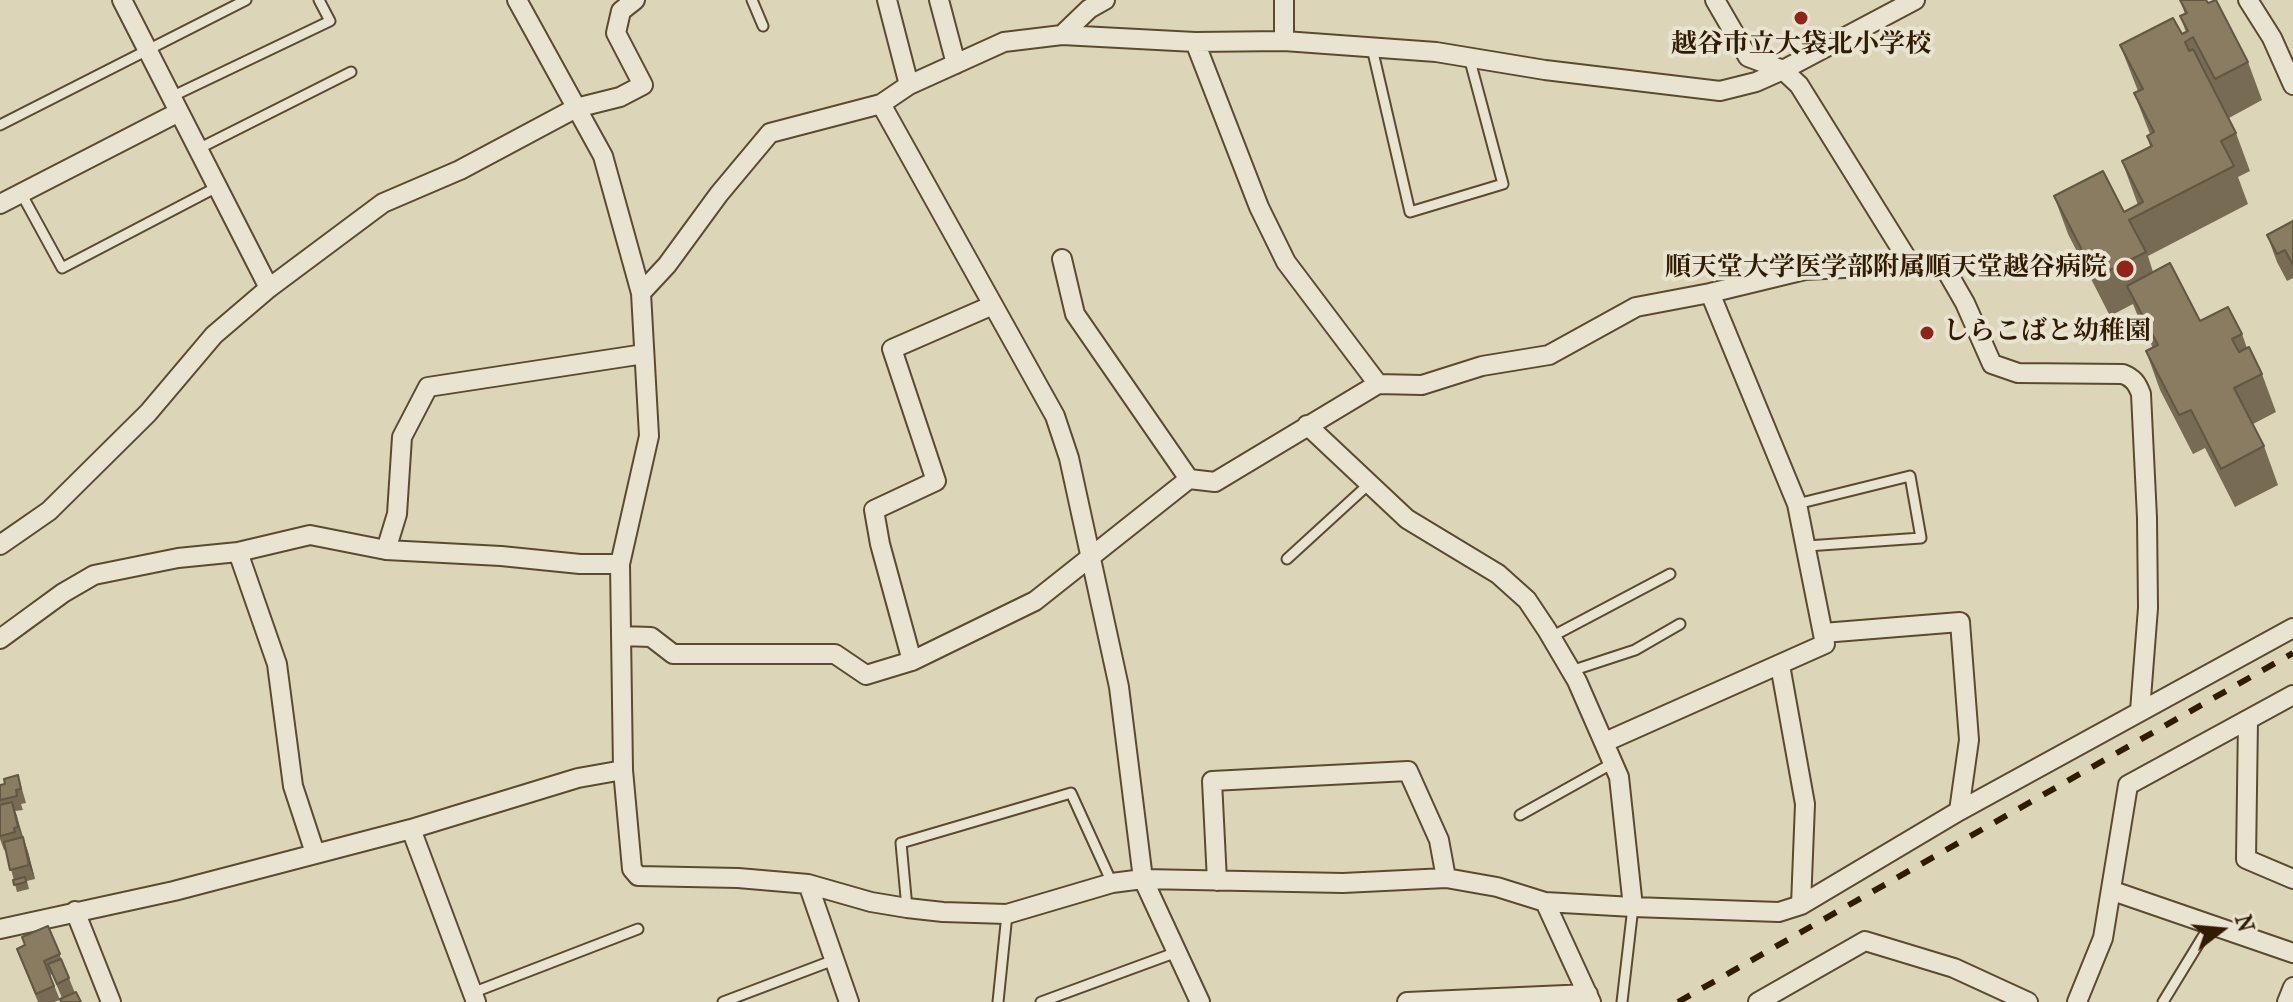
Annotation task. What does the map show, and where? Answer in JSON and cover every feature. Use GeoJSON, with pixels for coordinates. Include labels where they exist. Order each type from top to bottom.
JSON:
{"type":"FeatureCollection","features":[{"type":"Feature","properties":{"kind":"street"},"geometry":{"type":"LineString","coordinates":[[122,0],[269,288]]}},
{"type":"Feature","properties":{"kind":"street"},"geometry":{"type":"LineString","coordinates":[[517,0],[603,156],[641,293],[649,436],[620,564],[623,770],[632,869],[638,876],[738,878],[808,884],[871,902],[943,912],[1007,914],[1112,883],[1143,879],[1343,883],[1446,878],[1497,887],[1545,902],[1779,912],[1801,905],[1959,811],[2293,628]]}},
{"type":"Feature","properties":{"kind":"street"},"geometry":{"type":"LineString","coordinates":[[0,545],[49,511],[148,413],[214,335],[269,288],[383,203],[460,170],[576,108],[620,97],[643,85],[616,33],[621,11],[635,0]]}},
{"type":"Feature","properties":{"kind":"street"},"geometry":{"type":"LineString","coordinates":[[887,0],[909,85]]}},
{"type":"Feature","properties":{"kind":"street"},"geometry":{"type":"LineString","coordinates":[[939,0],[956,64]]}},
{"type":"Feature","properties":{"kind":"street"},"geometry":{"type":"LineString","coordinates":[[1062,35],[1089,9],[1105,0]]}},
{"type":"Feature","properties":{"kind":"street"},"geometry":{"type":"LineString","coordinates":[[1284,0],[1284,41]]}},
{"type":"Feature","properties":{"kind":"street"},"geometry":{"type":"LineString","coordinates":[[1715,0],[1748,57],[1783,70],[1799,85],[1911,265]]}},
{"type":"Feature","properties":{"kind":"street"},"geometry":{"type":"LineString","coordinates":[[641,293],[667,265],[719,194],[770,133],[881,104],[909,85],[1004,42],[1062,35],[1195,42],[1284,41],[1372,47],[1720,91],[1756,82],[1783,70],[1915,0]]}},
{"type":"Feature","properties":{"kind":"street"},"geometry":{"type":"LineString","coordinates":[[2248,0],[2272,38],[2293,85]]}},
{"type":"Feature","properties":{"kind":"street"},"geometry":{"type":"LineString","coordinates":[[1195,42],[1259,207],[1286,262],[1378,384]]}},
{"type":"Feature","properties":{"kind":"street"},"geometry":{"type":"LineString","coordinates":[[881,104],[1055,416],[1069,458],[1119,687],[1143,879],[1200,1002]]}},
{"type":"Feature","properties":{"kind":"street"},"geometry":{"type":"LineString","coordinates":[[0,204],[175,105]]}},
{"type":"Feature","properties":{"kind":"street"},"geometry":{"type":"LineString","coordinates":[[1062,259],[1075,314],[1189,479]]}},
{"type":"Feature","properties":{"kind":"street"},"geometry":{"type":"LineString","coordinates":[[621,636],[651,637],[673,654],[835,654],[866,675],[912,661],[1035,601],[1189,479],[1215,482],[1378,384],[1422,385],[1482,366],[1549,355],[1636,307],[1805,270],[1942,263],[1965,303],[1992,364],[2018,373],[2123,374],[2138,385],[2147,518],[2148,608],[2140,711]]}},
{"type":"Feature","properties":{"kind":"street"},"geometry":{"type":"LineString","coordinates":[[1605,742],[1825,644],[1797,504],[1710,293]]}},
{"type":"Feature","properties":{"kind":"street"},"geometry":{"type":"LineString","coordinates":[[912,661],[880,544],[874,510],[936,481],[892,349],[993,305]]}},
{"type":"Feature","properties":{"kind":"street"},"geometry":{"type":"LineString","coordinates":[[386,550],[397,514],[402,437],[428,387],[644,354]]}},
{"type":"Feature","properties":{"kind":"street"},"geometry":{"type":"LineString","coordinates":[[1307,425],[1407,519],[1498,574],[1527,600],[1571,671],[1619,777],[1633,907]]}},
{"type":"Feature","properties":{"kind":"street"},"geometry":{"type":"LineString","coordinates":[[0,639],[63,593],[94,575],[178,558],[238,552],[310,535],[386,550],[620,564]]}},
{"type":"Feature","properties":{"kind":"street"},"geometry":{"type":"LineString","coordinates":[[238,552],[277,664],[293,786],[315,853]]}},
{"type":"Feature","properties":{"kind":"street"},"geometry":{"type":"LineString","coordinates":[[1823,633],[1960,622],[1969,740],[1959,811]]}},
{"type":"Feature","properties":{"kind":"street"},"geometry":{"type":"LineString","coordinates":[[1780,665],[1805,804],[1801,905]]}},
{"type":"Feature","properties":{"kind":"street"},"geometry":{"type":"LineString","coordinates":[[2077,1002],[2103,938],[2128,785],[2293,695]]}},
{"type":"Feature","properties":{"kind":"street"},"geometry":{"type":"LineString","coordinates":[[2248,720],[2246,859],[2293,879]]}},
{"type":"Feature","properties":{"kind":"street"},"geometry":{"type":"LineString","coordinates":[[0,929],[174,891],[411,829],[578,778],[623,770]]}},
{"type":"Feature","properties":{"kind":"street"},"geometry":{"type":"LineString","coordinates":[[1217,881],[1212,781],[1408,771],[1439,840],[1446,878]]}},
{"type":"Feature","properties":{"kind":"street"},"geometry":{"type":"LineString","coordinates":[[411,829],[474,998]]}},
{"type":"Feature","properties":{"kind":"street"},"geometry":{"type":"LineString","coordinates":[[808,884],[849,1002]]}},
{"type":"Feature","properties":{"kind":"street"},"geometry":{"type":"LineString","coordinates":[[2113,891],[2293,953]]}},
{"type":"Feature","properties":{"kind":"street"},"geometry":{"type":"LineString","coordinates":[[1407,1002],[1590,998],[1545,902]]}},
{"type":"Feature","properties":{"kind":"street"},"geometry":{"type":"LineString","coordinates":[[75,911],[111,1002]]}},
{"type":"Feature","properties":{"kind":"street"},"geometry":{"type":"LineString","coordinates":[[1758,1002],[1865,941],[1954,968],[1993,993],[2028,1002]]}},
{"type":"Feature","properties":{"kind":"street"},"geometry":{"type":"LineString","coordinates":[[2287,1002],[2293,987]]}},
{"type":"Feature","properties":{"kind":"lane"},"geometry":{"type":"LineString","coordinates":[[0,125],[246,0]]}},
{"type":"Feature","properties":{"kind":"lane"},"geometry":{"type":"LineString","coordinates":[[175,105],[330,21],[319,0]]}},
{"type":"Feature","properties":{"kind":"lane"},"geometry":{"type":"LineString","coordinates":[[752,0],[763,26]]}},
{"type":"Feature","properties":{"kind":"lane"},"geometry":{"type":"LineString","coordinates":[[1372,47],[1410,212],[1503,184],[1469,57]]}},
{"type":"Feature","properties":{"kind":"lane"},"geometry":{"type":"LineString","coordinates":[[198,149],[351,72]]}},
{"type":"Feature","properties":{"kind":"lane"},"geometry":{"type":"LineString","coordinates":[[21,193],[62,268],[218,187]]}},
{"type":"Feature","properties":{"kind":"lane"},"geometry":{"type":"LineString","coordinates":[[1797,504],[1910,476],[1921,538],[1807,546]]}},
{"type":"Feature","properties":{"kind":"lane"},"geometry":{"type":"LineString","coordinates":[[1287,559],[1369,484]]}},
{"type":"Feature","properties":{"kind":"lane"},"geometry":{"type":"LineString","coordinates":[[1551,637],[1670,574]]}},
{"type":"Feature","properties":{"kind":"lane"},"geometry":{"type":"LineString","coordinates":[[1571,671],[1635,650],[1680,624]]}},
{"type":"Feature","properties":{"kind":"lane"},"geometry":{"type":"LineString","coordinates":[[1520,815],[1613,763]]}},
{"type":"Feature","properties":{"kind":"lane"},"geometry":{"type":"LineString","coordinates":[[907,908],[901,843],[1071,793],[1112,883]]}},
{"type":"Feature","properties":{"kind":"lane"},"geometry":{"type":"LineString","coordinates":[[1622,1002],[1633,907]]}},
{"type":"Feature","properties":{"kind":"lane"},"geometry":{"type":"LineString","coordinates":[[998,1002],[1007,914]]}},
{"type":"Feature","properties":{"kind":"lane"},"geometry":{"type":"LineString","coordinates":[[2163,1002],[2210,925]]}},
{"type":"Feature","properties":{"kind":"lane"},"geometry":{"type":"LineString","coordinates":[[474,998],[638,929]]}},
{"type":"Feature","properties":{"kind":"lane"},"geometry":{"type":"LineString","coordinates":[[1041,1002],[1177,952]]}},
{"type":"Feature","properties":{"kind":"lane"},"geometry":{"type":"LineString","coordinates":[[723,1002],[834,960]]}},
{"type":"Feature","properties":{"kind":"building"},"geometry":{"type":"Polygon","coordinates":[[[2180,0],[2206,0],[2208,3],[2216,0],[2248,62],[2215,79],[2193,37],[2185,42],[2189,51],[2193,49],[2236,133],[2221,141],[2234,166],[2129,220],[2146,252],[2096,277],[2054,196],[2103,171],[2124,212],[2143,202],[2122,161],[2152,146],[2147,136],[2154,132],[2134,93],[2143,89],[2120,45],[2173,18],[2182,34],[2188,31],[2180,16],[2187,13],[2180,0]]]}},
{"type":"Feature","properties":{"kind":"building"},"geometry":{"type":"Polygon","coordinates":[[[2293,221],[2293,265],[2285,250],[2277,254],[2267,235],[2293,221]]]}},
{"type":"Feature","properties":{"kind":"building"},"geometry":{"type":"Polygon","coordinates":[[[2170,263],[2200,321],[2228,307],[2242,334],[2232,339],[2239,352],[2249,347],[2262,374],[2234,388],[2264,446],[2221,469],[2191,410],[2179,415],[2146,351],[2158,345],[2127,286],[2170,263]]]}},
{"type":"Feature","properties":{"kind":"building"},"geometry":{"type":"Polygon","coordinates":[[[18,775],[21,789],[16,790],[17,796],[0,800],[0,785],[5,784],[4,779],[18,775]]]}},
{"type":"Feature","properties":{"kind":"building"},"geometry":{"type":"Polygon","coordinates":[[[12,802],[18,827],[14,828],[15,832],[0,836],[0,805],[12,802]]]}},
{"type":"Feature","properties":{"kind":"building"},"geometry":{"type":"Polygon","coordinates":[[[23,837],[29,865],[10,870],[4,842],[23,837]]]}},
{"type":"Feature","properties":{"kind":"building"},"geometry":{"type":"Polygon","coordinates":[[[25,877],[26,882],[14,885],[13,880],[25,877]]]}},
{"type":"Feature","properties":{"kind":"building"},"geometry":{"type":"Polygon","coordinates":[[[48,926],[60,954],[44,961],[54,986],[36,994],[17,949],[25,945],[22,937],[48,926]]]}},
{"type":"Feature","properties":{"kind":"building"},"geometry":{"type":"Polygon","coordinates":[[[61,959],[69,978],[57,984],[48,964],[61,959]]]}},
{"type":"Feature","properties":{"kind":"building"},"geometry":{"type":"Polygon","coordinates":[[[76,992],[81,1002],[61,1002],[60,999],[76,992]]]}},
{"type":"Feature","properties":{"kind":"railway"},"geometry":{"type":"LineString","coordinates":[[1678,1002],[2293,653]]}},
{"type":"Feature","properties":{"kind":"place","name":"越谷市立大袋北小学校"},"geometry":{"type":"Point","coordinates":[1801,18]}},
{"type":"Feature","properties":{"kind":"place","name":"順天堂大学医学部附属順天堂越谷病院"},"geometry":{"type":"Point","coordinates":[2125,269]}},
{"type":"Feature","properties":{"kind":"place","name":"しらこばと幼稚園"},"geometry":{"type":"Point","coordinates":[1927,333]}}]}
